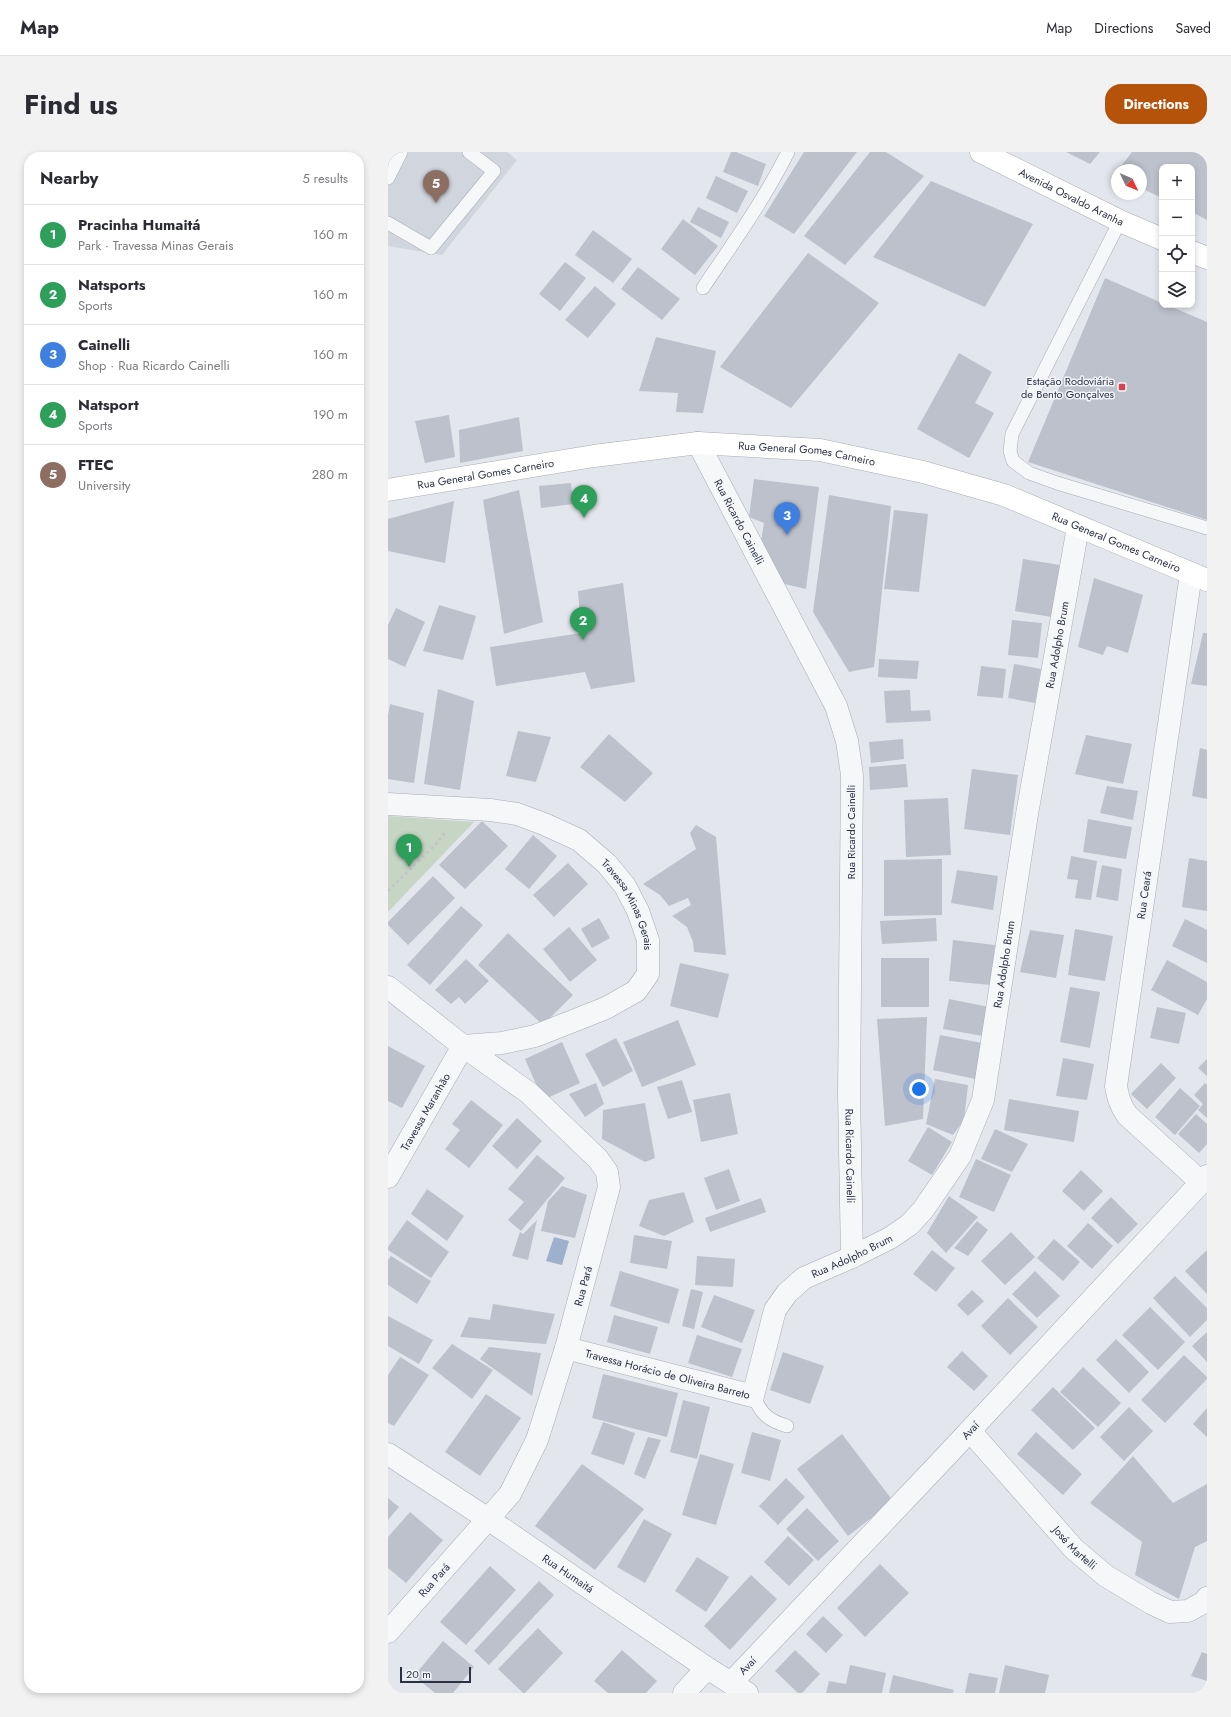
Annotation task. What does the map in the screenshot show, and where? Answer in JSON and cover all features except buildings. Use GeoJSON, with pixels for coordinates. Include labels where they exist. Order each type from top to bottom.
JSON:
{"type":"FeatureCollection","features":[{"type":"Feature","properties":{"kind":"main road","name":"Avenida Osvaldo Aranha"},"geometry":{"type":"LineString","coordinates":[[981,152],[1120,221],[1159,238]]}},
{"type":"Feature","properties":{"kind":"main road"},"geometry":{"type":"LineString","coordinates":[[1195,253],[1207,258]]}},
{"type":"Feature","properties":{"kind":"main road","name":"Rua General Gomes Carneiro"},"geometry":{"type":"LineString","coordinates":[[388,490],[594,456],[698,443],[828,451],[923,472],[1004,495],[1199,577]]}},
{"type":"Feature","properties":{"kind":"street","name":"Rua Ricardo Cainelli"},"geometry":{"type":"LineString","coordinates":[[698,443],[836,706],[847,741],[852,775],[849,1094],[852,1257]]}},
{"type":"Feature","properties":{"kind":"street","name":"Rua Adolpho Brum"},"geometry":{"type":"LineString","coordinates":[[775,1310],[787,1293],[804,1278],[852,1257],[890,1238],[909,1225],[923,1210],[960,1156],[983,1100],[1027,814],[1078,527]]}},
{"type":"Feature","properties":{"kind":"street","name":"Rua Ceará"},"geometry":{"type":"LineString","coordinates":[[1199,577],[1116,1086],[1121,1106],[1127,1115],[1204,1179]]}},
{"type":"Feature","properties":{"kind":"street","name":"Travessa Minas Gerais"},"geometry":{"type":"LineString","coordinates":[[388,804],[490,810],[516,814],[544,824],[578,840],[608,864],[625,886],[638,911],[648,940],[648,974],[636,991],[606,1008],[535,1036],[502,1043],[463,1046]]}},
{"type":"Feature","properties":{"kind":"street","name":"Rua Pará"},"geometry":{"type":"LineString","coordinates":[[388,987],[463,1046],[529,1093],[598,1159],[606,1172],[609,1187],[566,1348],[533,1447],[510,1494],[388,1632]]}},
{"type":"Feature","properties":{"kind":"street","name":"Travessa Maranhão"},"geometry":{"type":"LineString","coordinates":[[388,1177],[463,1046]]}},
{"type":"Feature","properties":{"kind":"street","name":"Avaí"},"geometry":{"type":"LineString","coordinates":[[739,1688],[901,1504],[1204,1179]]}},
{"type":"Feature","properties":{"kind":"street","name":"Travessa Horácio de Oliveira Barreto"},"geometry":{"type":"LineString","coordinates":[[566,1348],[753,1396],[775,1310]]}},
{"type":"Feature","properties":{"kind":"street","name":"José Martelli"},"geometry":{"type":"LineString","coordinates":[[970,1431],[1074,1549],[1106,1576],[1151,1603],[1170,1612],[1188,1611],[1204,1602],[1207,1598]]}},
{"type":"Feature","properties":{"kind":"street","name":"Rua Humaitá"},"geometry":{"type":"LineString","coordinates":[[388,1454],[488,1519],[706,1668],[739,1688]]}},
{"type":"Feature","properties":{"kind":"street"},"geometry":{"type":"LineString","coordinates":[[684,1693],[706,1668]]}},
{"type":"Feature","properties":{"kind":"lane"},"geometry":{"type":"LineString","coordinates":[[388,178],[401,152]]}},
{"type":"Feature","properties":{"kind":"lane"},"geometry":{"type":"LineString","coordinates":[[388,223],[431,248],[494,171],[469,152]]}},
{"type":"Feature","properties":{"kind":"lane"},"geometry":{"type":"LineString","coordinates":[[704,288],[750,219],[788,152]]}},
{"type":"Feature","properties":{"kind":"lane"},"geometry":{"type":"LineString","coordinates":[[1120,221],[1012,434],[1010,451],[1011,456],[1013,461],[1029,473],[1057,483],[1207,528]]}},
{"type":"Feature","properties":{"kind":"lane"},"geometry":{"type":"LineString","coordinates":[[753,1396],[761,1411],[772,1422],[787,1426]]}},
{"type":"Feature","properties":{"kind":"path"},"geometry":{"type":"LineString","coordinates":[[388,891],[438,842],[446,831],[440,830]]}},
{"type":"Feature","properties":{"kind":"shaded area"},"geometry":{"type":"Polygon","coordinates":[[[388,152],[507,152],[517,160],[442,255],[388,246],[388,152]]]}},
{"type":"Feature","properties":{"kind":"green space"},"geometry":{"type":"Polygon","coordinates":[[[388,816],[474,822],[388,912],[388,816]]]}},
{"type":"Feature","properties":{"kind":"water"},"geometry":{"type":"Polygon","coordinates":[[[554,1237],[569,1241],[562,1265],[546,1261],[554,1237]]]}},
{"type":"Feature","properties":{"kind":"place","name":"FTEC"},"geometry":{"type":"Point","coordinates":[436,203]}},
{"type":"Feature","properties":{"kind":"place","name":"Estação Rodoviária de Bento Gonçalves"},"geometry":{"type":"Point","coordinates":[1122,387]}},
{"type":"Feature","properties":{"kind":"place","name":"Natsport"},"geometry":{"type":"Point","coordinates":[584,518]}},
{"type":"Feature","properties":{"kind":"place","name":"Cainelli"},"geometry":{"type":"Point","coordinates":[787,535]}},
{"type":"Feature","properties":{"kind":"place","name":"Natsports"},"geometry":{"type":"Point","coordinates":[583,640]}},
{"type":"Feature","properties":{"kind":"place","name":"Pracinha Humaitá"},"geometry":{"type":"Point","coordinates":[409,867]}}]}
